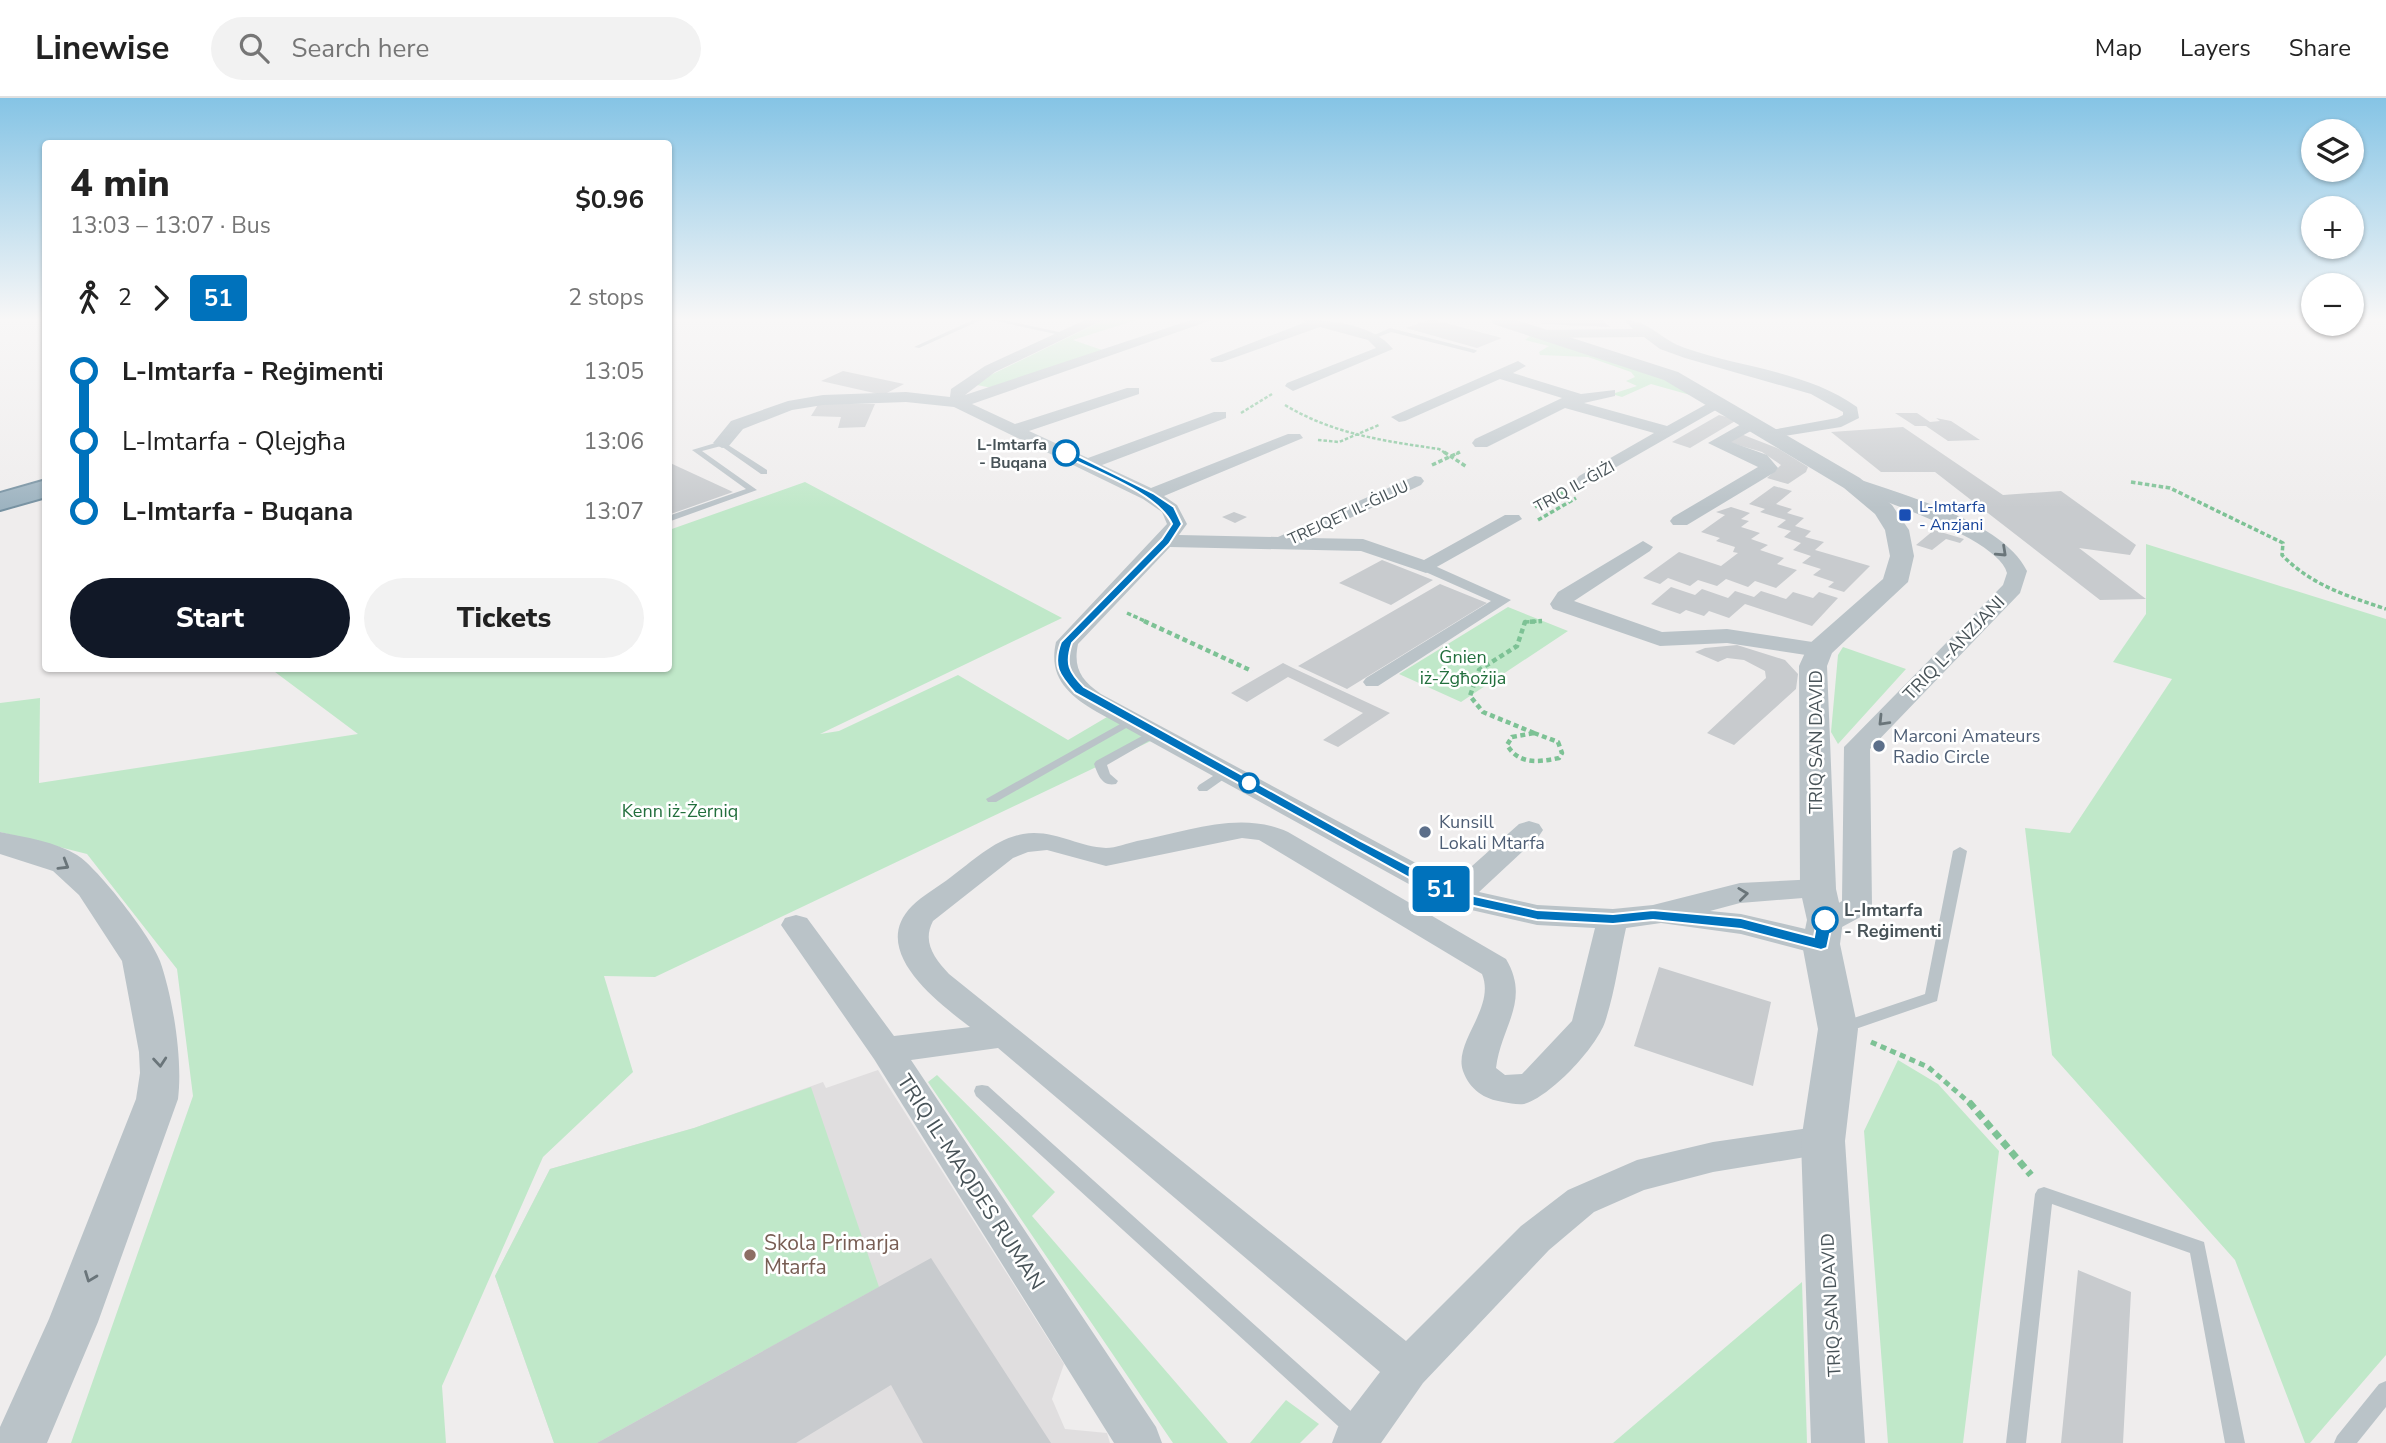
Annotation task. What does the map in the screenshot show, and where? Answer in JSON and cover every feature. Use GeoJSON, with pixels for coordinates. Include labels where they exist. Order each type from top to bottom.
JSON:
{"type":"FeatureCollection","features":[{"type":"Feature","properties":{"kind":"highway"},"geometry":{"type":"LineString","coordinates":[[0,493],[42,481]]}},
{"type":"Feature","properties":{"kind":"highway"},"geometry":{"type":"LineString","coordinates":[[0,502],[42,489]]}},
{"type":"Feature","properties":{"kind":"street"},"geometry":{"type":"LineString","coordinates":[[961,395],[975,383]]}},
{"type":"Feature","properties":{"kind":"street"},"geometry":{"type":"LineString","coordinates":[[722,443],[737,425],[788,406],[823,400],[961,395],[1001,383]]}},
{"type":"Feature","properties":{"kind":"street"},"geometry":{"type":"LineString","coordinates":[[1293,386],[1301,383]]}},
{"type":"Feature","properties":{"kind":"street"},"geometry":{"type":"LineString","coordinates":[[1399,417],[1479,383]]}},
{"type":"Feature","properties":{"kind":"street"},"geometry":{"type":"LineString","coordinates":[[1522,383],[1668,432]]}},
{"type":"Feature","properties":{"kind":"street","name":"TRIQ SAN DAVID"},"geometry":{"type":"LineString","coordinates":[[1681,383],[1720,403],[1852,483],[1872,498],[1891,519],[1899,543],[1900,570],[1895,582],[1819,650],[1813,666],[1818,889],[1838,1029],[1823,1141],[1838,1443]]}},
{"type":"Feature","properties":{"kind":"street"},"geometry":{"type":"LineString","coordinates":[[1680,522],[1769,468],[1761,459],[1717,443],[1762,429],[1841,422],[1851,418],[1851,410],[1827,396],[1791,383]]}},
{"type":"Feature","properties":{"kind":"street"},"geometry":{"type":"LineString","coordinates":[[1017,429],[1133,391]]}},
{"type":"Feature","properties":{"kind":"street"},"geometry":{"type":"LineString","coordinates":[[1481,443],[1571,401],[1609,393]]}},
{"type":"Feature","properties":{"kind":"street"},"geometry":{"type":"LineString","coordinates":[[961,395],[1017,429],[1150,495],[1170,509],[1177,524],[1165,541],[1067,642],[1061,657],[1063,673],[1079,690],[1131,721],[1227,771],[1356,845],[1457,897],[1537,915],[1613,919],[1653,915],[1740,893],[1818,889]]}},
{"type":"Feature","properties":{"kind":"street","name":"TRIQ IL-ĠIŻI"},"geometry":{"type":"LineString","coordinates":[[1583,488],[1668,432],[1720,403]]}},
{"type":"Feature","properties":{"kind":"street"},"geometry":{"type":"LineString","coordinates":[[1089,464],[1220,415]]}},
{"type":"Feature","properties":{"kind":"street"},"geometry":{"type":"LineString","coordinates":[[1150,495],[1294,438]]}},
{"type":"Feature","properties":{"kind":"street","name":"TREJQET IL-ĠILJU"},"geometry":{"type":"LineString","coordinates":[[1282,542],[1415,481]]}},
{"type":"Feature","properties":{"kind":"street","name":"TRIQ L-ANZJANI"},"geometry":{"type":"LineString","coordinates":[[1823,934],[1857,906],[1857,747],[2012,588],[2017,577],[2016,567],[1993,543],[1887,495],[1852,483]]}},
{"type":"Feature","properties":{"kind":"street","name":"TRIQ IL-ĠIŻI"},"geometry":{"type":"LineString","coordinates":[[1426,567],[1512,519]]}},
{"type":"Feature","properties":{"kind":"street"},"geometry":{"type":"LineString","coordinates":[[1165,541],[1363,545],[1426,567],[1503,600],[1372,682]]}},
{"type":"Feature","properties":{"kind":"street"},"geometry":{"type":"LineString","coordinates":[[1643,547],[1566,597],[1557,612],[1660,639],[1727,636],[1819,650]]}},
{"type":"Feature","properties":{"kind":"street"},"geometry":{"type":"LineString","coordinates":[[1408,1369],[1005,1035],[932,978],[916,957],[911,937],[914,925],[922,914],[1003,852],[1032,841],[1064,844],[1106,857],[1242,829],[1265,832],[1494,967],[1502,984],[1500,1002],[1479,1068],[1484,1078],[1496,1087],[1513,1091],[1534,1084],[1584,1031],[1613,919]]}},
{"type":"Feature","properties":{"kind":"street"},"geometry":{"type":"LineString","coordinates":[[1457,897],[1529,830]]}},
{"type":"Feature","properties":{"kind":"street"},"geometry":{"type":"LineString","coordinates":[[0,843],[28,849],[65,863],[91,887],[141,960],[161,1073],[157,1099],[78,1310],[20,1443]]}},
{"type":"Feature","properties":{"kind":"street"},"geometry":{"type":"LineString","coordinates":[[1653,915],[1823,934]]}},
{"type":"Feature","properties":{"kind":"street","name":"TRIQ IL-MAQDES RUMAN"},"geometry":{"type":"LineString","coordinates":[[796,925],[886,1049],[1140,1443]]}},
{"type":"Feature","properties":{"kind":"street"},"geometry":{"type":"LineString","coordinates":[[886,1049],[1005,1035]]}},
{"type":"Feature","properties":{"kind":"street"},"geometry":{"type":"LineString","coordinates":[[1358,1438],[1408,1369],[1535,1238],[1595,1193],[1637,1175],[1713,1157],[1823,1141]]}},
{"type":"Feature","properties":{"kind":"lane"},"geometry":{"type":"LineString","coordinates":[[672,518],[753,491],[696,450],[722,443],[764,472]]}},
{"type":"Feature","properties":{"kind":"lane"},"geometry":{"type":"LineString","coordinates":[[992,799],[1131,721]]}},
{"type":"Feature","properties":{"kind":"lane"},"geometry":{"type":"LineString","coordinates":[[1112,781],[1104,776],[1100,764],[1155,733]]}},
{"type":"Feature","properties":{"kind":"lane"},"geometry":{"type":"LineString","coordinates":[[1203,788],[1227,771]]}},
{"type":"Feature","properties":{"kind":"lane"},"geometry":{"type":"LineString","coordinates":[[1838,1029],[1932,997],[1960,851]]}},
{"type":"Feature","properties":{"kind":"lane"},"geometry":{"type":"LineString","coordinates":[[982,1091],[1358,1438]]}},
{"type":"Feature","properties":{"kind":"lane"},"geometry":{"type":"LineString","coordinates":[[2016,1443],[2044,1194],[2198,1248],[2235,1443]]}},
{"type":"Feature","properties":{"kind":"lane"},"geometry":{"type":"LineString","coordinates":[[2344,1443],[2386,1391]]}},
{"type":"Feature","properties":{"kind":"path"},"geometry":{"type":"LineString","coordinates":[[1220,415],[1242,413],[1293,386]]}},
{"type":"Feature","properties":{"kind":"path"},"geometry":{"type":"LineString","coordinates":[[1283,404],[1305,417],[1354,436],[1431,447],[1467,467]]}},
{"type":"Feature","properties":{"kind":"path"},"geometry":{"type":"LineString","coordinates":[[1294,438],[1339,442],[1399,417]]}},
{"type":"Feature","properties":{"kind":"path"},"geometry":{"type":"LineString","coordinates":[[1415,481],[1434,469],[1431,463],[1481,443]]}},
{"type":"Feature","properties":{"kind":"path"},"geometry":{"type":"LineString","coordinates":[[2131,482],[2171,488],[2199,499],[2283,543],[2282,555],[2297,571],[2328,589],[2386,609]]}},
{"type":"Feature","properties":{"kind":"path"},"geometry":{"type":"LineString","coordinates":[[1535,522],[1583,488]]}},
{"type":"Feature","properties":{"kind":"path","name":"TRIQ IL-ĠIŻI"},"geometry":{"type":"LineString","coordinates":[[1512,519],[1583,488]]}},
{"type":"Feature","properties":{"kind":"path"},"geometry":{"type":"LineString","coordinates":[[1099,609],[1119,610],[1252,671]]}},
{"type":"Feature","properties":{"kind":"path"},"geometry":{"type":"LineString","coordinates":[[1534,733],[1512,737],[1507,745],[1513,755],[1536,763],[1559,758],[1562,753],[1558,742],[1483,712],[1470,696],[1471,681],[1483,664],[1517,646],[1525,622],[1557,612]]}},
{"type":"Feature","properties":{"kind":"path"},"geometry":{"type":"LineString","coordinates":[[1905,1056],[1943,1077],[2017,1154]]}},
{"type":"Feature","properties":{"kind":"shaded area","name":"Skola Primarja Mtarfa"},"geometry":{"type":"Polygon","coordinates":[[[878,1070],[1064,1364],[1052,1399],[1065,1429],[1107,1433],[1110,1443],[554,1443],[495,1276],[550,1169],[694,1128],[823,1082],[826,1088],[878,1070]]]}},
{"type":"Feature","properties":{"kind":"green space"},"geometry":{"type":"Polygon","coordinates":[[[975,383],[1007,383],[992,388],[972,384],[975,383]]]}},
{"type":"Feature","properties":{"kind":"green space"},"geometry":{"type":"Polygon","coordinates":[[[1630,383],[1672,383],[1708,400],[1651,384],[1622,397],[1612,394],[1637,386],[1630,383]]]}},
{"type":"Feature","properties":{"kind":"green space","name":"Kenn iż-Żerniq"},"geometry":{"type":"Polygon","coordinates":[[[805,482],[1062,618],[820,734],[839,731],[958,675],[1068,740],[1107,717],[1153,740],[655,977],[604,976],[633,1072],[543,1157],[442,1386],[446,1443],[71,1443],[193,1096],[177,969],[87,854],[0,832],[0,703],[40,698],[39,783],[358,734],[275,672],[672,672],[672,529],[805,482]]]}},
{"type":"Feature","properties":{"kind":"green space"},"geometry":{"type":"Polygon","coordinates":[[[2146,544],[2386,619],[2386,1355],[2310,1443],[2305,1443],[2235,1260],[2052,1055],[2025,828],[2070,833],[2172,679],[2113,662],[2146,614],[2146,544]]]}},
{"type":"Feature","properties":{"kind":"green space","name":"Ġnien iż-Żgħożija"},"geometry":{"type":"Polygon","coordinates":[[[1508,607],[1568,631],[1461,702],[1399,674],[1508,607]]]}},
{"type":"Feature","properties":{"kind":"green space"},"geometry":{"type":"Polygon","coordinates":[[[1843,647],[1906,669],[1838,744],[1831,732],[1838,655],[1843,647]]]}},
{"type":"Feature","properties":{"kind":"green space"},"geometry":{"type":"Polygon","coordinates":[[[1898,1060],[1938,1084],[1999,1151],[1963,1443],[1888,1443],[1864,1131],[1898,1060]]]}},
{"type":"Feature","properties":{"kind":"green space"},"geometry":{"type":"Polygon","coordinates":[[[937,1075],[1055,1192],[1032,1216],[1228,1443],[1173,1443],[928,1082],[937,1075]]]}},
{"type":"Feature","properties":{"kind":"green space"},"geometry":{"type":"Polygon","coordinates":[[[811,1087],[879,1287],[597,1443],[554,1443],[495,1276],[550,1169],[694,1128],[811,1087]]]}},
{"type":"Feature","properties":{"kind":"green space"},"geometry":{"type":"Polygon","coordinates":[[[1802,1282],[1807,1443],[1613,1443],[1802,1282]]]}},
{"type":"Feature","properties":{"kind":"green space"},"geometry":{"type":"Polygon","coordinates":[[[1286,1400],[1319,1424],[1300,1443],[1250,1443],[1286,1400]]]}},
{"type":"Feature","properties":{"kind":"building"},"geometry":{"type":"Polygon","coordinates":[[[829,383],[904,384],[883,395],[829,383]]]}},
{"type":"Feature","properties":{"kind":"building"},"geometry":{"type":"Polygon","coordinates":[[[819,403],[875,404],[865,427],[838,428],[841,417],[811,416],[819,403]]]}},
{"type":"Feature","properties":{"kind":"building"},"geometry":{"type":"Polygon","coordinates":[[[1895,413],[1917,413],[1930,422],[1940,421],[1936,418],[1951,421],[1980,440],[1948,441],[1926,426],[1915,426],[1895,413]]]}},
{"type":"Feature","properties":{"kind":"building"},"geometry":{"type":"Polygon","coordinates":[[[1719,415],[1737,420],[1690,448],[1672,442],[1719,415]]]}},
{"type":"Feature","properties":{"kind":"building"},"geometry":{"type":"Polygon","coordinates":[[[1903,427],[2003,495],[2061,491],[2136,545],[2130,555],[2079,548],[2146,599],[2100,600],[1935,472],[1881,472],[1831,432],[1903,427]]]}},
{"type":"Feature","properties":{"kind":"building"},"geometry":{"type":"Polygon","coordinates":[[[1741,434],[1777,448],[1808,467],[1806,472],[1788,484],[1767,478],[1781,465],[1762,452],[1728,442],[1741,434]]]}},
{"type":"Feature","properties":{"kind":"building"},"geometry":{"type":"Polygon","coordinates":[[[672,464],[733,492],[672,514],[672,464]]]}},
{"type":"Feature","properties":{"kind":"building"},"geometry":{"type":"Polygon","coordinates":[[[1774,486],[1792,491],[1776,504],[1792,509],[1787,513],[1804,518],[1795,526],[1811,531],[1805,537],[1824,542],[1815,550],[1870,566],[1844,592],[1828,587],[1834,582],[1813,575],[1821,569],[1802,563],[1811,556],[1793,550],[1801,543],[1784,537],[1791,531],[1777,527],[1786,520],[1760,512],[1765,509],[1749,504],[1774,486]]]}},
{"type":"Feature","properties":{"kind":"building"},"geometry":{"type":"Polygon","coordinates":[[[1731,507],[1750,513],[1741,519],[1749,521],[1741,527],[1760,533],[1751,539],[1768,545],[1760,550],[1784,558],[1777,564],[1797,570],[1776,588],[1755,581],[1748,587],[1726,579],[1717,586],[1698,580],[1690,586],[1668,578],[1660,584],[1643,578],[1679,552],[1721,566],[1738,553],[1733,552],[1735,547],[1716,541],[1720,538],[1701,532],[1725,515],[1716,512],[1731,507]]]}},
{"type":"Feature","properties":{"kind":"building"},"geometry":{"type":"Polygon","coordinates":[[[1234,512],[1247,517],[1235,523],[1222,517],[1234,512]]]}},
{"type":"Feature","properties":{"kind":"building"},"geometry":{"type":"Polygon","coordinates":[[[1934,530],[1964,539],[1960,543],[1946,539],[1932,550],[1916,545],[1934,530]]]}},
{"type":"Feature","properties":{"kind":"building"},"geometry":{"type":"Polygon","coordinates":[[[1382,560],[1433,580],[1391,605],[1339,583],[1382,560]]]}},
{"type":"Feature","properties":{"kind":"building"},"geometry":{"type":"Polygon","coordinates":[[[1440,584],[1487,603],[1347,689],[1298,666],[1440,584]]]}},
{"type":"Feature","properties":{"kind":"building"},"geometry":{"type":"Polygon","coordinates":[[[1671,587],[1695,595],[1702,589],[1728,598],[1735,591],[1754,597],[1761,591],[1786,599],[1793,592],[1813,598],[1819,592],[1838,598],[1812,626],[1745,604],[1729,618],[1709,611],[1704,616],[1686,610],[1680,614],[1651,604],[1671,587]]]}},
{"type":"Feature","properties":{"kind":"building"},"geometry":{"type":"Polygon","coordinates":[[[1737,645],[1785,660],[1798,674],[1796,689],[1734,745],[1707,733],[1766,678],[1765,671],[1744,660],[1727,658],[1718,662],[1695,652],[1705,648],[1737,645]]]}},
{"type":"Feature","properties":{"kind":"building"},"geometry":{"type":"Polygon","coordinates":[[[1283,663],[1390,713],[1338,747],[1323,740],[1363,713],[1288,677],[1247,702],[1231,693],[1283,663]]]}},
{"type":"Feature","properties":{"kind":"building"},"geometry":{"type":"Polygon","coordinates":[[[1659,967],[1771,1002],[1753,1086],[1634,1046],[1659,967]]]}},
{"type":"Feature","properties":{"kind":"building"},"geometry":{"type":"Polygon","coordinates":[[[931,1258],[1051,1443],[923,1443],[891,1385],[796,1443],[597,1443],[931,1258]]]}},
{"type":"Feature","properties":{"kind":"building"},"geometry":{"type":"Polygon","coordinates":[[[2078,1270],[2131,1292],[2123,1443],[2061,1443],[2078,1270]]]}},
{"type":"Feature","properties":{"kind":"bus line","name":"51"},"geometry":{"type":"LineString","coordinates":[[1066,453],[1150,495],[1170,509],[1177,524],[1165,541],[1067,642],[1061,657],[1063,673],[1079,690],[1131,721],[1286,803],[1356,845],[1457,897],[1537,915],[1613,919],[1653,915],[1741,924],[1821,944],[1825,920]]}},
{"type":"Feature","properties":{"kind":"place","name":"L-Imtarfa - Buqana"},"geometry":{"type":"Point","coordinates":[1066,453]}},
{"type":"Feature","properties":{"kind":"place","name":"L-Imtarfa - Anzjani"},"geometry":{"type":"Point","coordinates":[1905,515]}},
{"type":"Feature","properties":{"kind":"place","name":"Marconi Amateurs Radio Circle"},"geometry":{"type":"Point","coordinates":[1879,746]}},
{"type":"Feature","properties":{"kind":"place","name":"Kunsill Lokali Mtarfa"},"geometry":{"type":"Point","coordinates":[1425,832]}},
{"type":"Feature","properties":{"kind":"place","name":"L-Imtarfa - Reġimenti"},"geometry":{"type":"Point","coordinates":[1825,920]}},
{"type":"Feature","properties":{"kind":"place","name":"Skola Primarja Mtarfa"},"geometry":{"type":"Point","coordinates":[750,1255]}}]}
